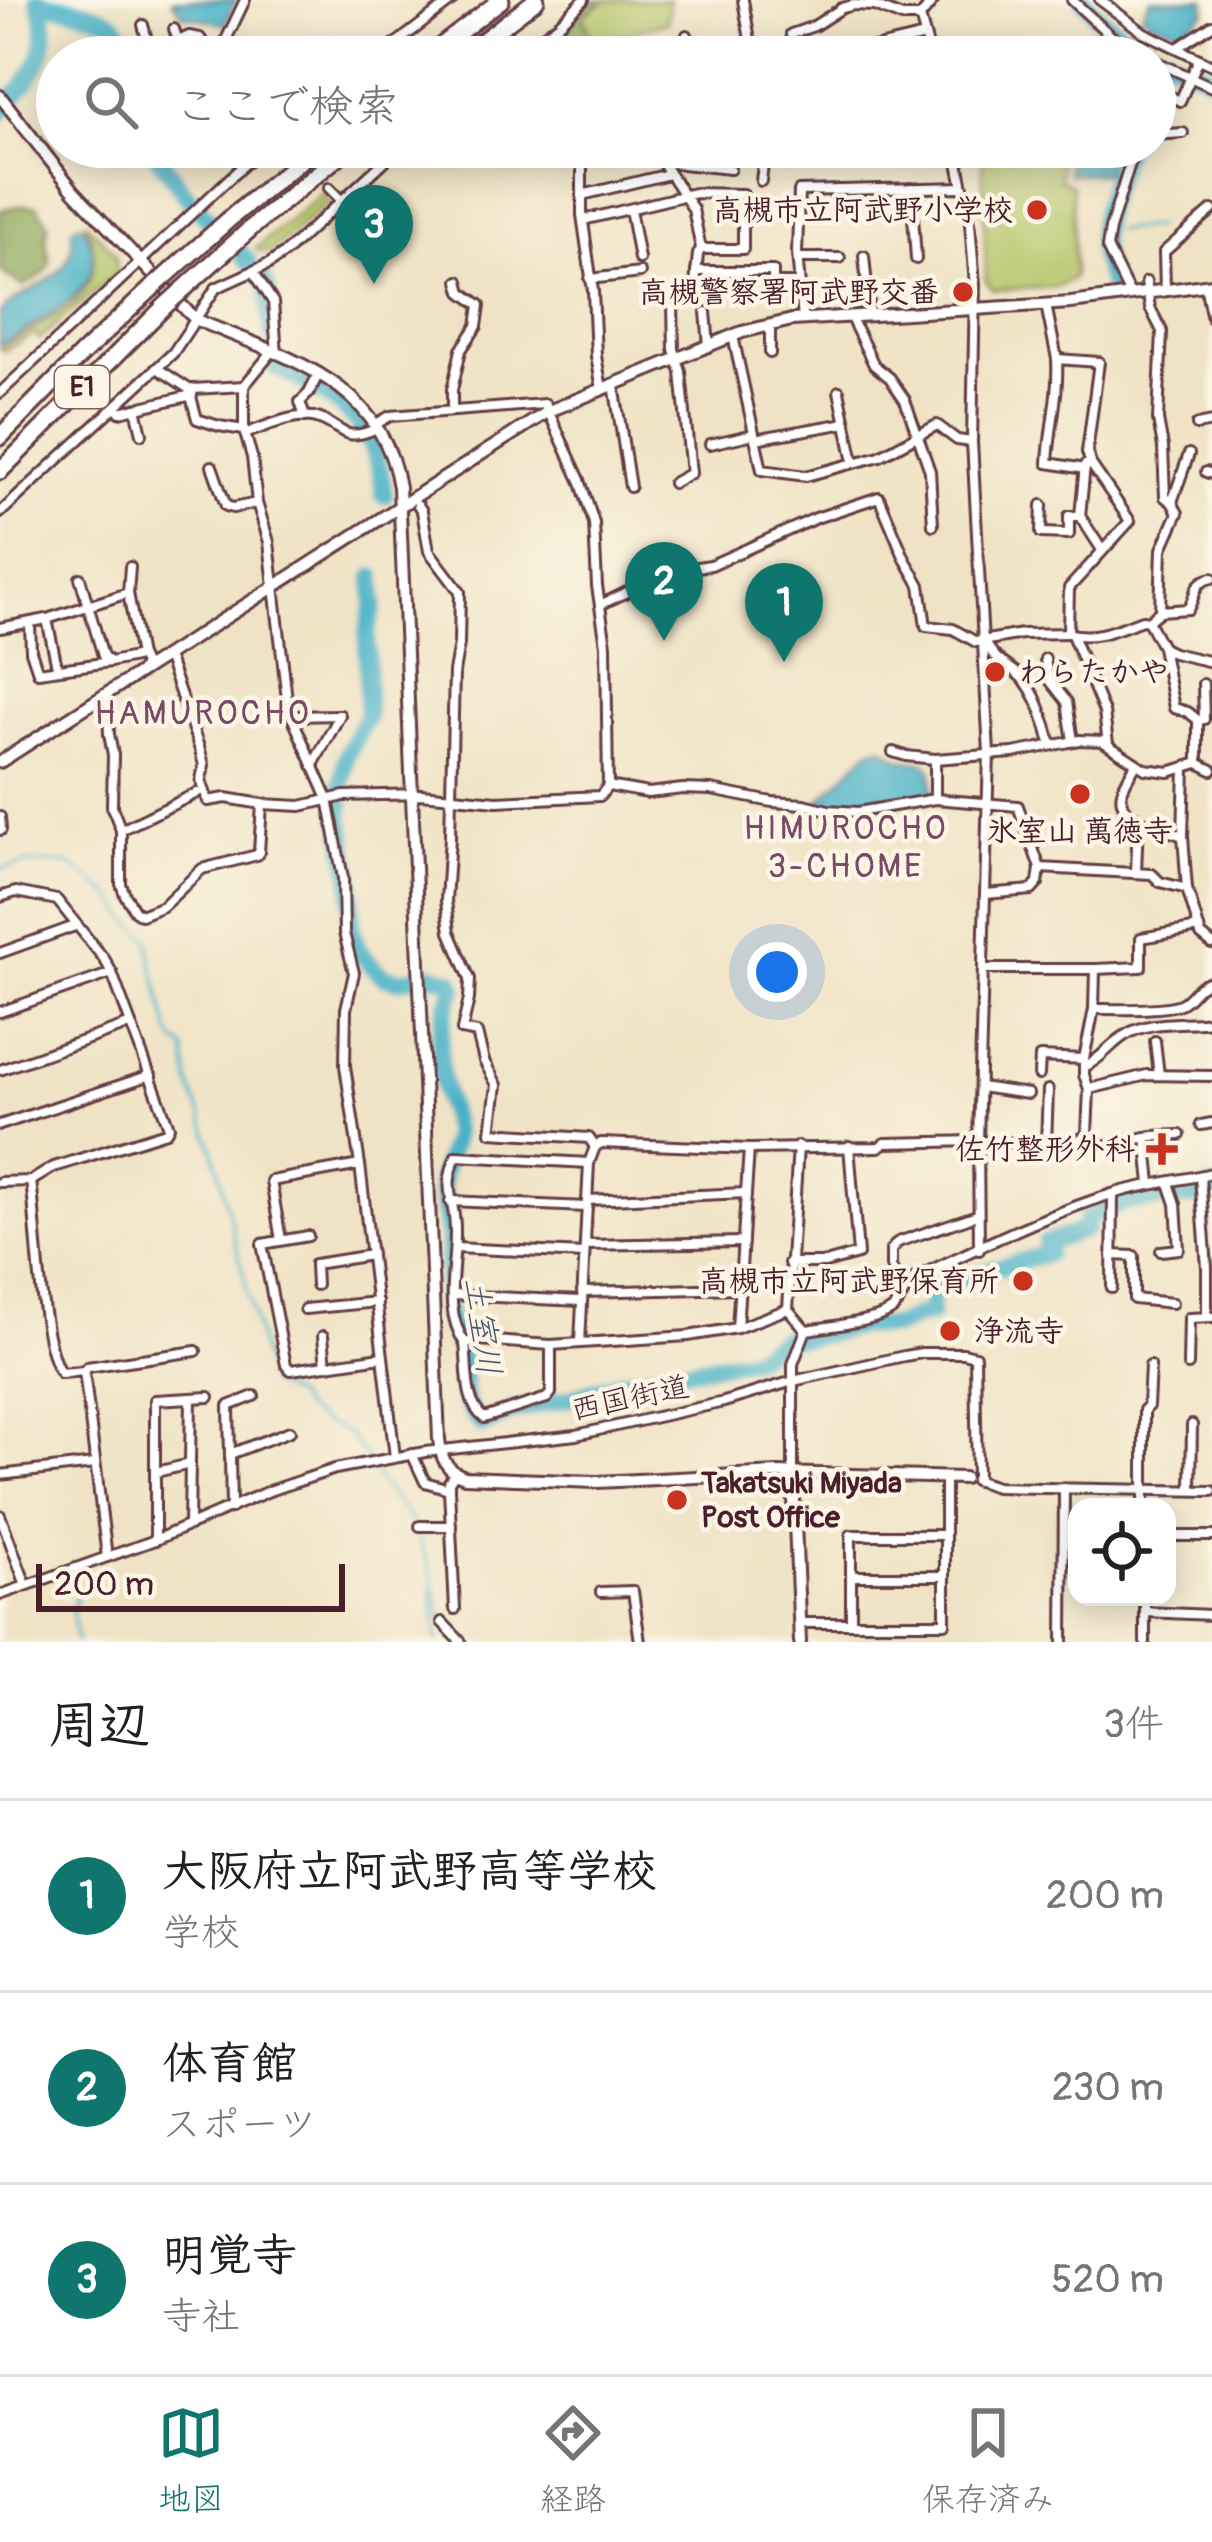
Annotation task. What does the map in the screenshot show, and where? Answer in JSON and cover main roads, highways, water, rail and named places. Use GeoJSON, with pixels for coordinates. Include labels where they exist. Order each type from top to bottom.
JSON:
{"type":"FeatureCollection","features":[{"type":"Feature","properties":{"kind":"highway"},"geometry":{"type":"LineString","coordinates":[[455,36],[501,0]]}},
{"type":"Feature","properties":{"kind":"highway"},"geometry":{"type":"LineString","coordinates":[[490,36],[536,0]]}},
{"type":"Feature","properties":{"kind":"highway","name":"E1"},"geometry":{"type":"LineString","coordinates":[[0,437],[151,289],[291,168]]}},
{"type":"Feature","properties":{"kind":"highway","name":"E1"},"geometry":{"type":"LineString","coordinates":[[0,471],[166,304],[325,168]]}},
{"type":"Feature","properties":{"kind":"water"},"geometry":{"type":"Polygon","coordinates":[[[172,0],[236,0],[225,24],[183,15],[172,0]]]}},
{"type":"Feature","properties":{"kind":"water"},"geometry":{"type":"Polygon","coordinates":[[[1150,0],[1205,0],[1205,12],[1182,31],[1142,14],[1150,0]]]}},
{"type":"Feature","properties":{"kind":"water"},"geometry":{"type":"Polygon","coordinates":[[[1068,168],[1107,168],[1107,173],[1068,174],[1068,168]]]}},
{"type":"Feature","properties":{"kind":"water"},"geometry":{"type":"Polygon","coordinates":[[[78,224],[90,241],[93,256],[87,281],[56,311],[0,344],[0,312],[60,270],[72,245],[72,228],[78,224]]]}},
{"type":"Feature","properties":{"kind":"water"},"geometry":{"type":"Polygon","coordinates":[[[882,747],[901,759],[926,763],[932,772],[933,797],[857,808],[819,801],[871,749],[882,747]]]}},
{"type":"Feature","properties":{"kind":"waterway"},"geometry":{"type":"LineString","coordinates":[[38,0],[45,36]]}},
{"type":"Feature","properties":{"kind":"waterway"},"geometry":{"type":"LineString","coordinates":[[1084,0],[1125,36]]}},
{"type":"Feature","properties":{"kind":"waterway","name":"土室川"},"geometry":{"type":"LineString","coordinates":[[39,2],[103,18],[117,27],[119,36]]}},
{"type":"Feature","properties":{"kind":"waterway"},"geometry":{"type":"LineString","coordinates":[[1176,61],[1212,77]]}},
{"type":"Feature","properties":{"kind":"waterway"},"geometry":{"type":"LineString","coordinates":[[0,113],[36,66]]}},
{"type":"Feature","properties":{"kind":"waterway","name":"土室川"},"geometry":{"type":"LineString","coordinates":[[166,168],[249,262]]}},
{"type":"Feature","properties":{"kind":"waterway"},"geometry":{"type":"LineString","coordinates":[[1113,286],[1100,233],[1118,168]]}},
{"type":"Feature","properties":{"kind":"waterway"},"geometry":{"type":"LineString","coordinates":[[1116,231],[1156,226]]}},
{"type":"Feature","properties":{"kind":"waterway","name":"土室川"},"geometry":{"type":"LineString","coordinates":[[262,276],[268,288],[272,335]]}},
{"type":"Feature","properties":{"kind":"waterway","name":"土室川"},"geometry":{"type":"LineString","coordinates":[[275,367],[334,401],[362,430],[380,469],[384,495]]}},
{"type":"Feature","properties":{"kind":"waterway","name":"土室川"},"geometry":{"type":"LineString","coordinates":[[374,577],[367,633],[367,715],[346,757],[342,783],[352,930],[358,949],[383,976],[398,980],[432,975],[452,980],[455,988],[440,1040],[442,1081],[453,1131],[441,1184],[449,1240],[446,1305],[461,1357],[466,1401],[482,1425],[510,1412],[626,1380],[752,1358],[783,1338],[863,1326],[895,1327],[931,1314],[931,1287],[1047,1254],[1046,1243],[1086,1229],[1087,1218],[1127,1202],[1196,1196],[1212,1188]]}},
{"type":"Feature","properties":{"kind":"waterway"},"geometry":{"type":"LineString","coordinates":[[0,869],[31,863],[69,864],[112,896],[149,939],[169,1030],[185,1049],[189,1081],[214,1151],[269,1384],[295,1397],[319,1420],[348,1434],[367,1459]]}},
{"type":"Feature","properties":{"kind":"waterway"},"geometry":{"type":"LineString","coordinates":[[371,1467],[410,1519],[429,1565],[441,1616],[469,1642]]}},
{"type":"Feature","properties":{"kind":"waterway"},"geometry":{"type":"LineString","coordinates":[[74,1580],[77,1642]]}},
{"type":"Feature","properties":{"kind":"waterway"},"geometry":{"type":"LineString","coordinates":[[432,1591],[438,1642]]}},
{"type":"Feature","properties":{"kind":"tunnel"},"geometry":{"type":"LineString","coordinates":[[312,168],[329,188]]}},
{"type":"Feature","properties":{"kind":"place","name":"高槻市立阿武野小学校"},"geometry":{"type":"Point","coordinates":[1037,210]}},
{"type":"Feature","properties":{"kind":"place","name":"明覚寺"},"geometry":{"type":"Point","coordinates":[374,284]}},
{"type":"Feature","properties":{"kind":"place","name":"高槻警察署阿武野交番"},"geometry":{"type":"Point","coordinates":[963,292]}},
{"type":"Feature","properties":{"kind":"place","name":"体育館"},"geometry":{"type":"Point","coordinates":[664,641]}},
{"type":"Feature","properties":{"kind":"place","name":"大阪府立阿武野高等学校"},"geometry":{"type":"Point","coordinates":[784,662]}},
{"type":"Feature","properties":{"kind":"place","name":"わらたかや"},"geometry":{"type":"Point","coordinates":[995,672]}},
{"type":"Feature","properties":{"kind":"place","name":"氷室山 萬徳寺"},"geometry":{"type":"Point","coordinates":[1080,794]}},
{"type":"Feature","properties":{"kind":"place","name":"佐竹整形外科"},"geometry":{"type":"Point","coordinates":[1162,1149]}},
{"type":"Feature","properties":{"kind":"place","name":"高槻市立阿武野保育所"},"geometry":{"type":"Point","coordinates":[1023,1281]}},
{"type":"Feature","properties":{"kind":"place","name":"浄流寺"},"geometry":{"type":"Point","coordinates":[950,1331]}},
{"type":"Feature","properties":{"kind":"place","name":"Takatsuki Miyada Post Office"},"geometry":{"type":"Point","coordinates":[677,1500]}},
{"type":"Feature","properties":{"kind":"district","name":"HAMUROCHO"},"geometry":{"type":"Point","coordinates":[203,712]}},
{"type":"Feature","properties":{"kind":"district","name":"HIMUROCHO 3-CHOME"},"geometry":{"type":"Point","coordinates":[846,846]}}]}
